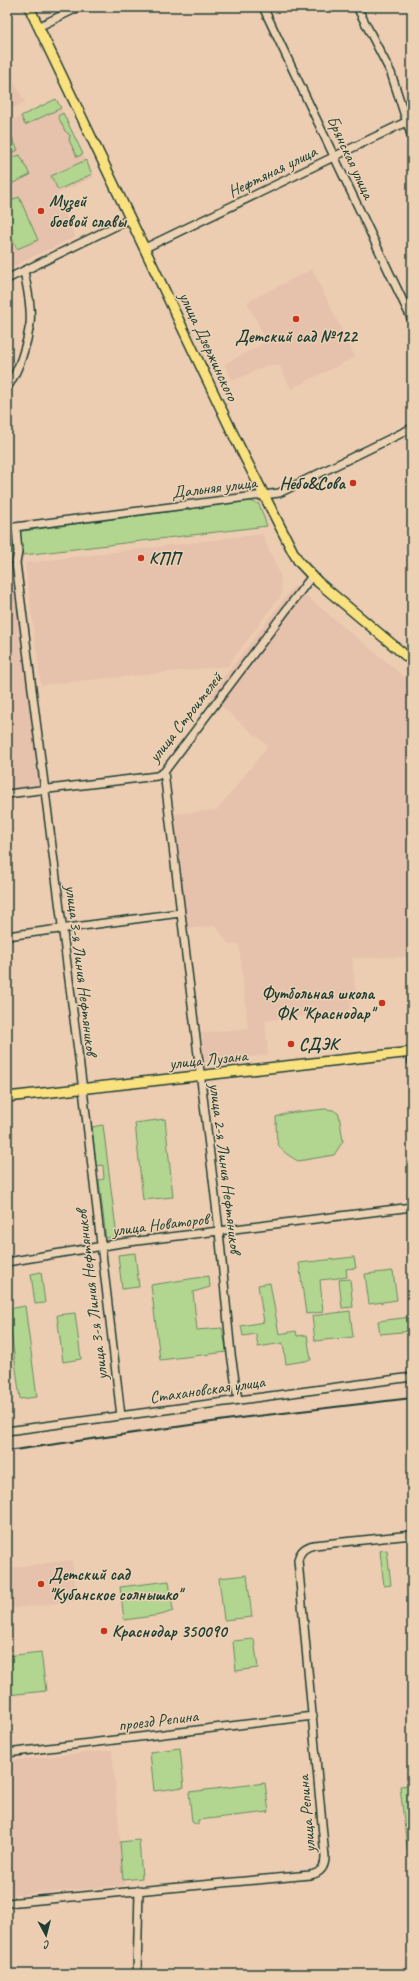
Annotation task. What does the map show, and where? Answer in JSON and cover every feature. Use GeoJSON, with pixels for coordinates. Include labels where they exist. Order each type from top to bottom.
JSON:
{"type":"FeatureCollection","features":[{"type":"Feature","properties":{"kind":"main road","name":"улица Дзержинского"},"geometry":{"type":"LineString","coordinates":[[29,7],[236,440],[293,552],[312,576],[412,661]]}},
{"type":"Feature","properties":{"kind":"main road","name":"улица Лузана"},"geometry":{"type":"LineString","coordinates":[[7,1097],[82,1088],[412,1055]]}},
{"type":"Feature","properties":{"kind":"street"},"geometry":{"type":"LineString","coordinates":[[38,27],[79,7]]}},
{"type":"Feature","properties":{"kind":"street","name":"Брянская улица"},"geometry":{"type":"LineString","coordinates":[[263,7],[412,320]]}},
{"type":"Feature","properties":{"kind":"street"},"geometry":{"type":"LineString","coordinates":[[357,7],[391,73],[410,120],[408,130],[412,138]]}},
{"type":"Feature","properties":{"kind":"street","name":"Нефтяная улица"},"geometry":{"type":"LineString","coordinates":[[145,248],[410,120]]}},
{"type":"Feature","properties":{"kind":"street"},"geometry":{"type":"LineString","coordinates":[[7,279],[130,219]]}},
{"type":"Feature","properties":{"kind":"street"},"geometry":{"type":"LineString","coordinates":[[7,388],[13,379],[24,352],[30,323],[29,299],[24,271]]}},
{"type":"Feature","properties":{"kind":"street","name":"Дальняя улица"},"geometry":{"type":"LineString","coordinates":[[7,528],[265,495],[278,492],[412,428]]}},
{"type":"Feature","properties":{"kind":"street","name":"улица 3-я Линия Нефтяников"},"geometry":{"type":"LineString","coordinates":[[16,527],[18,552],[16,563],[82,1088],[121,1416]]}},
{"type":"Feature","properties":{"kind":"street","name":"улица Строителей"},"geometry":{"type":"LineString","coordinates":[[7,794],[157,776],[164,772],[312,576]]}},
{"type":"Feature","properties":{"kind":"street","name":"улица 2-я Линия Нефтяников"},"geometry":{"type":"LineString","coordinates":[[164,772],[219,1232],[231,1354],[238,1400]]}},
{"type":"Feature","properties":{"kind":"street"},"geometry":{"type":"LineString","coordinates":[[7,936],[180,913]]}},
{"type":"Feature","properties":{"kind":"street","name":"улица Новаторов"},"geometry":{"type":"LineString","coordinates":[[7,1262],[101,1246],[412,1207]]}},
{"type":"Feature","properties":{"kind":"street","name":"Стахановская улица"},"geometry":{"type":"LineString","coordinates":[[7,1431],[412,1376]]}},
{"type":"Feature","properties":{"kind":"street","name":"улица Репина"},"geometry":{"type":"LineString","coordinates":[[7,1902],[310,1875],[320,1871],[324,1866],[325,1857],[298,1560],[304,1549],[314,1545],[412,1535]]}},
{"type":"Feature","properties":{"kind":"street","name":"проезд Репина"},"geometry":{"type":"LineString","coordinates":[[7,1753],[313,1716]]}},
{"type":"Feature","properties":{"kind":"street"},"geometry":{"type":"LineString","coordinates":[[137,1974],[139,1890]]}},
{"type":"Feature","properties":{"kind":"shaded area"},"geometry":{"type":"Polygon","coordinates":[[[7,69],[25,102],[7,111],[7,69]]]}},
{"type":"Feature","properties":{"kind":"shaded area"},"geometry":{"type":"Polygon","coordinates":[[[56,99],[94,177],[57,194],[75,237],[7,269],[7,123],[56,99]]]}},
{"type":"Feature","properties":{"kind":"shaded area","name":"Детский сад №122"},"geometry":{"type":"Polygon","coordinates":[[[312,269],[355,357],[291,389],[280,366],[268,365],[233,381],[224,364],[261,345],[264,336],[247,302],[312,269]]]}},
{"type":"Feature","properties":{"kind":"shaded area"},"geometry":{"type":"Polygon","coordinates":[[[262,534],[280,574],[282,594],[228,666],[41,685],[25,563],[262,534]]]}},
{"type":"Feature","properties":{"kind":"shaded area"},"geometry":{"type":"Polygon","coordinates":[[[22,562],[48,792],[7,797],[7,564],[22,562]]]}},
{"type":"Feature","properties":{"kind":"shaded area"},"geometry":{"type":"Polygon","coordinates":[[[294,586],[412,683],[412,957],[352,958],[356,995],[348,1011],[265,1021],[268,1055],[205,1062],[202,1033],[248,1028],[239,944],[229,945],[216,926],[186,929],[174,814],[217,810],[268,746],[209,696],[294,586]]]}},
{"type":"Feature","properties":{"kind":"shaded area","name":"Детский сад \"Кубанское солнышко\""},"geometry":{"type":"Polygon","coordinates":[[[7,1554],[9,1568],[72,1560],[77,1601],[7,1609],[7,1554]]]}},
{"type":"Feature","properties":{"kind":"shaded area"},"geometry":{"type":"Polygon","coordinates":[[[112,1750],[124,1885],[7,1896],[7,1761],[112,1750]]]}},
{"type":"Feature","properties":{"kind":"green space"},"geometry":{"type":"Polygon","coordinates":[[[56,99],[61,108],[25,125],[21,116],[56,99]]]}},
{"type":"Feature","properties":{"kind":"green space"},"geometry":{"type":"Polygon","coordinates":[[[63,113],[83,154],[77,157],[69,140],[70,135],[65,131],[58,116],[63,113]]]}},
{"type":"Feature","properties":{"kind":"green space"},"geometry":{"type":"Polygon","coordinates":[[[8,130],[18,150],[9,154],[11,158],[20,155],[30,175],[7,186],[7,131],[8,130]]]}},
{"type":"Feature","properties":{"kind":"green space"},"geometry":{"type":"Polygon","coordinates":[[[86,160],[92,174],[58,190],[51,176],[86,160]]]}},
{"type":"Feature","properties":{"kind":"green space"},"geometry":{"type":"Polygon","coordinates":[[[19,197],[38,240],[17,249],[7,228],[7,202],[19,197]]]}},
{"type":"Feature","properties":{"kind":"green space"},"geometry":{"type":"Polygon","coordinates":[[[250,501],[259,504],[267,526],[7,557],[7,533],[250,501]]]}},
{"type":"Feature","properties":{"kind":"green space"},"geometry":{"type":"Polygon","coordinates":[[[325,1109],[333,1110],[339,1114],[343,1141],[334,1155],[298,1161],[280,1148],[277,1139],[276,1117],[287,1113],[325,1109]]]}},
{"type":"Feature","properties":{"kind":"green space"},"geometry":{"type":"Polygon","coordinates":[[[165,1119],[173,1197],[143,1200],[135,1123],[165,1119]]]}},
{"type":"Feature","properties":{"kind":"green space"},"geometry":{"type":"Polygon","coordinates":[[[103,1125],[117,1237],[106,1238],[99,1180],[104,1179],[103,1165],[96,1166],[92,1127],[103,1125]]]}},
{"type":"Feature","properties":{"kind":"green space"},"geometry":{"type":"Polygon","coordinates":[[[135,1253],[139,1287],[122,1289],[118,1255],[135,1253]]]}},
{"type":"Feature","properties":{"kind":"green space"},"geometry":{"type":"Polygon","coordinates":[[[354,1257],[356,1268],[346,1269],[347,1277],[320,1280],[323,1312],[306,1314],[299,1263],[354,1257]]]}},
{"type":"Feature","properties":{"kind":"green space"},"geometry":{"type":"Polygon","coordinates":[[[393,1271],[397,1300],[369,1304],[365,1274],[393,1271]]]}},
{"type":"Feature","properties":{"kind":"green space"},"geometry":{"type":"Polygon","coordinates":[[[41,1272],[45,1303],[35,1304],[31,1274],[41,1272]]]}},
{"type":"Feature","properties":{"kind":"green space"},"geometry":{"type":"Polygon","coordinates":[[[209,1276],[210,1287],[193,1292],[197,1330],[222,1328],[227,1352],[160,1360],[151,1285],[209,1276]]]}},
{"type":"Feature","properties":{"kind":"green space"},"geometry":{"type":"Polygon","coordinates":[[[350,1279],[353,1307],[342,1308],[339,1280],[350,1279]]]}},
{"type":"Feature","properties":{"kind":"green space"},"geometry":{"type":"Polygon","coordinates":[[[270,1283],[279,1334],[296,1331],[297,1336],[307,1335],[311,1360],[286,1364],[283,1343],[258,1347],[256,1334],[243,1336],[241,1326],[264,1322],[258,1285],[270,1283]]]}},
{"type":"Feature","properties":{"kind":"green space"},"geometry":{"type":"Polygon","coordinates":[[[25,1306],[37,1397],[20,1399],[8,1309],[25,1306]]]}},
{"type":"Feature","properties":{"kind":"green space"},"geometry":{"type":"Polygon","coordinates":[[[350,1311],[353,1337],[315,1341],[312,1316],[350,1311]]]}},
{"type":"Feature","properties":{"kind":"green space"},"geometry":{"type":"Polygon","coordinates":[[[75,1313],[81,1359],[63,1362],[57,1315],[75,1313]]]}},
{"type":"Feature","properties":{"kind":"green space"},"geometry":{"type":"Polygon","coordinates":[[[411,1317],[412,1331],[380,1334],[378,1321],[411,1317]]]}},
{"type":"Feature","properties":{"kind":"green space"},"geometry":{"type":"Polygon","coordinates":[[[387,1550],[391,1585],[384,1586],[380,1551],[387,1550]]]}},
{"type":"Feature","properties":{"kind":"green space"},"geometry":{"type":"Polygon","coordinates":[[[247,1575],[252,1617],[224,1620],[219,1578],[247,1575]]]}},
{"type":"Feature","properties":{"kind":"green space"},"geometry":{"type":"Polygon","coordinates":[[[169,1581],[173,1611],[161,1615],[124,1620],[120,1587],[169,1581]]]}},
{"type":"Feature","properties":{"kind":"green space"},"geometry":{"type":"Polygon","coordinates":[[[254,1639],[258,1668],[236,1671],[233,1641],[254,1639]]]}},
{"type":"Feature","properties":{"kind":"green space"},"geometry":{"type":"Polygon","coordinates":[[[41,1652],[46,1691],[7,1695],[7,1656],[41,1652]]]}},
{"type":"Feature","properties":{"kind":"green space"},"geometry":{"type":"Polygon","coordinates":[[[180,1748],[184,1787],[154,1791],[150,1752],[180,1748]]]}},
{"type":"Feature","properties":{"kind":"green space"},"geometry":{"type":"Polygon","coordinates":[[[265,1783],[269,1812],[198,1820],[198,1825],[192,1822],[189,1792],[265,1783]]]}},
{"type":"Feature","properties":{"kind":"green space"},"geometry":{"type":"Polygon","coordinates":[[[412,1785],[412,1855],[408,1856],[400,1786],[412,1785]]]}},
{"type":"Feature","properties":{"kind":"green space"},"geometry":{"type":"Polygon","coordinates":[[[139,1840],[142,1878],[123,1880],[120,1842],[139,1840]]]}},
{"type":"Feature","properties":{"kind":"railway"},"geometry":{"type":"LineString","coordinates":[[7,1451],[240,1418],[412,1398]]}},
{"type":"Feature","properties":{"kind":"place","name":"Музей боевой славы"},"geometry":{"type":"Point","coordinates":[41,211]}},
{"type":"Feature","properties":{"kind":"place","name":"Детский сад №122"},"geometry":{"type":"Point","coordinates":[296,319]}},
{"type":"Feature","properties":{"kind":"place","name":"Небо&Сова"},"geometry":{"type":"Point","coordinates":[353,483]}},
{"type":"Feature","properties":{"kind":"place","name":"КПП"},"geometry":{"type":"Point","coordinates":[141,558]}},
{"type":"Feature","properties":{"kind":"place","name":"Футбольная школа ФК \"Краснодар\""},"geometry":{"type":"Point","coordinates":[382,1003]}},
{"type":"Feature","properties":{"kind":"place","name":"СДЭК"},"geometry":{"type":"Point","coordinates":[291,1044]}},
{"type":"Feature","properties":{"kind":"place","name":"Детский сад \"Кубанское солнышко\""},"geometry":{"type":"Point","coordinates":[41,1584]}},
{"type":"Feature","properties":{"kind":"place","name":"Краснодар 350090"},"geometry":{"type":"Point","coordinates":[104,1631]}}]}
